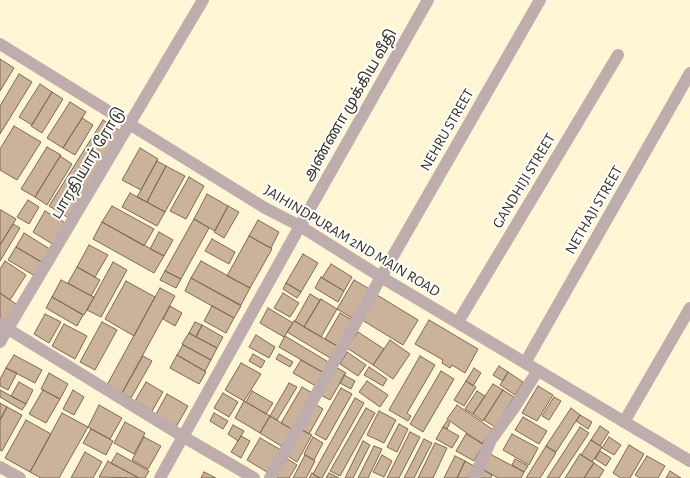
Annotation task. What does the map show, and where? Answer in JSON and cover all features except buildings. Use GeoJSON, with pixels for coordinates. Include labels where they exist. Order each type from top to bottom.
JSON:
{"type":"FeatureCollection","features":[{"type":"Feature","properties":{"kind":"street","name":"பாரதியார் ரோடு"},"geometry":{"type":"LineString","coordinates":[[0,342],[4,326],[130,123],[203,0]]}},
{"type":"Feature","properties":{"kind":"street","name":"அண்ணா முக்கிய வீதி"},"geometry":{"type":"LineString","coordinates":[[160,478],[182,436],[428,0]]}},
{"type":"Feature","properties":{"kind":"street","name":"NEHRU STREET"},"geometry":{"type":"LineString","coordinates":[[270,478],[381,277],[540,0]]}},
{"type":"Feature","properties":{"kind":"street","name":"JAIHINDPURAM 2ND MAIN ROAD"},"geometry":{"type":"LineString","coordinates":[[0,44],[266,208],[300,226],[381,277],[690,461]]}},
{"type":"Feature","properties":{"kind":"street","name":"GANDHIJI STREET"},"geometry":{"type":"LineString","coordinates":[[458,322],[618,55]]}},
{"type":"Feature","properties":{"kind":"street","name":"NETHAJI STREET"},"geometry":{"type":"LineString","coordinates":[[525,363],[690,73]]}},
{"type":"Feature","properties":{"kind":"street"},"geometry":{"type":"LineString","coordinates":[[624,422],[690,308]]}},
{"type":"Feature","properties":{"kind":"street"},"geometry":{"type":"LineString","coordinates":[[4,326],[182,436],[254,478]]}},
{"type":"Feature","properties":{"kind":"street"},"geometry":{"type":"LineString","coordinates":[[474,478],[491,440],[514,408],[538,370]]}},
{"type":"Feature","properties":{"kind":"street"},"geometry":{"type":"LineString","coordinates":[[0,466],[20,478]]}}]}
